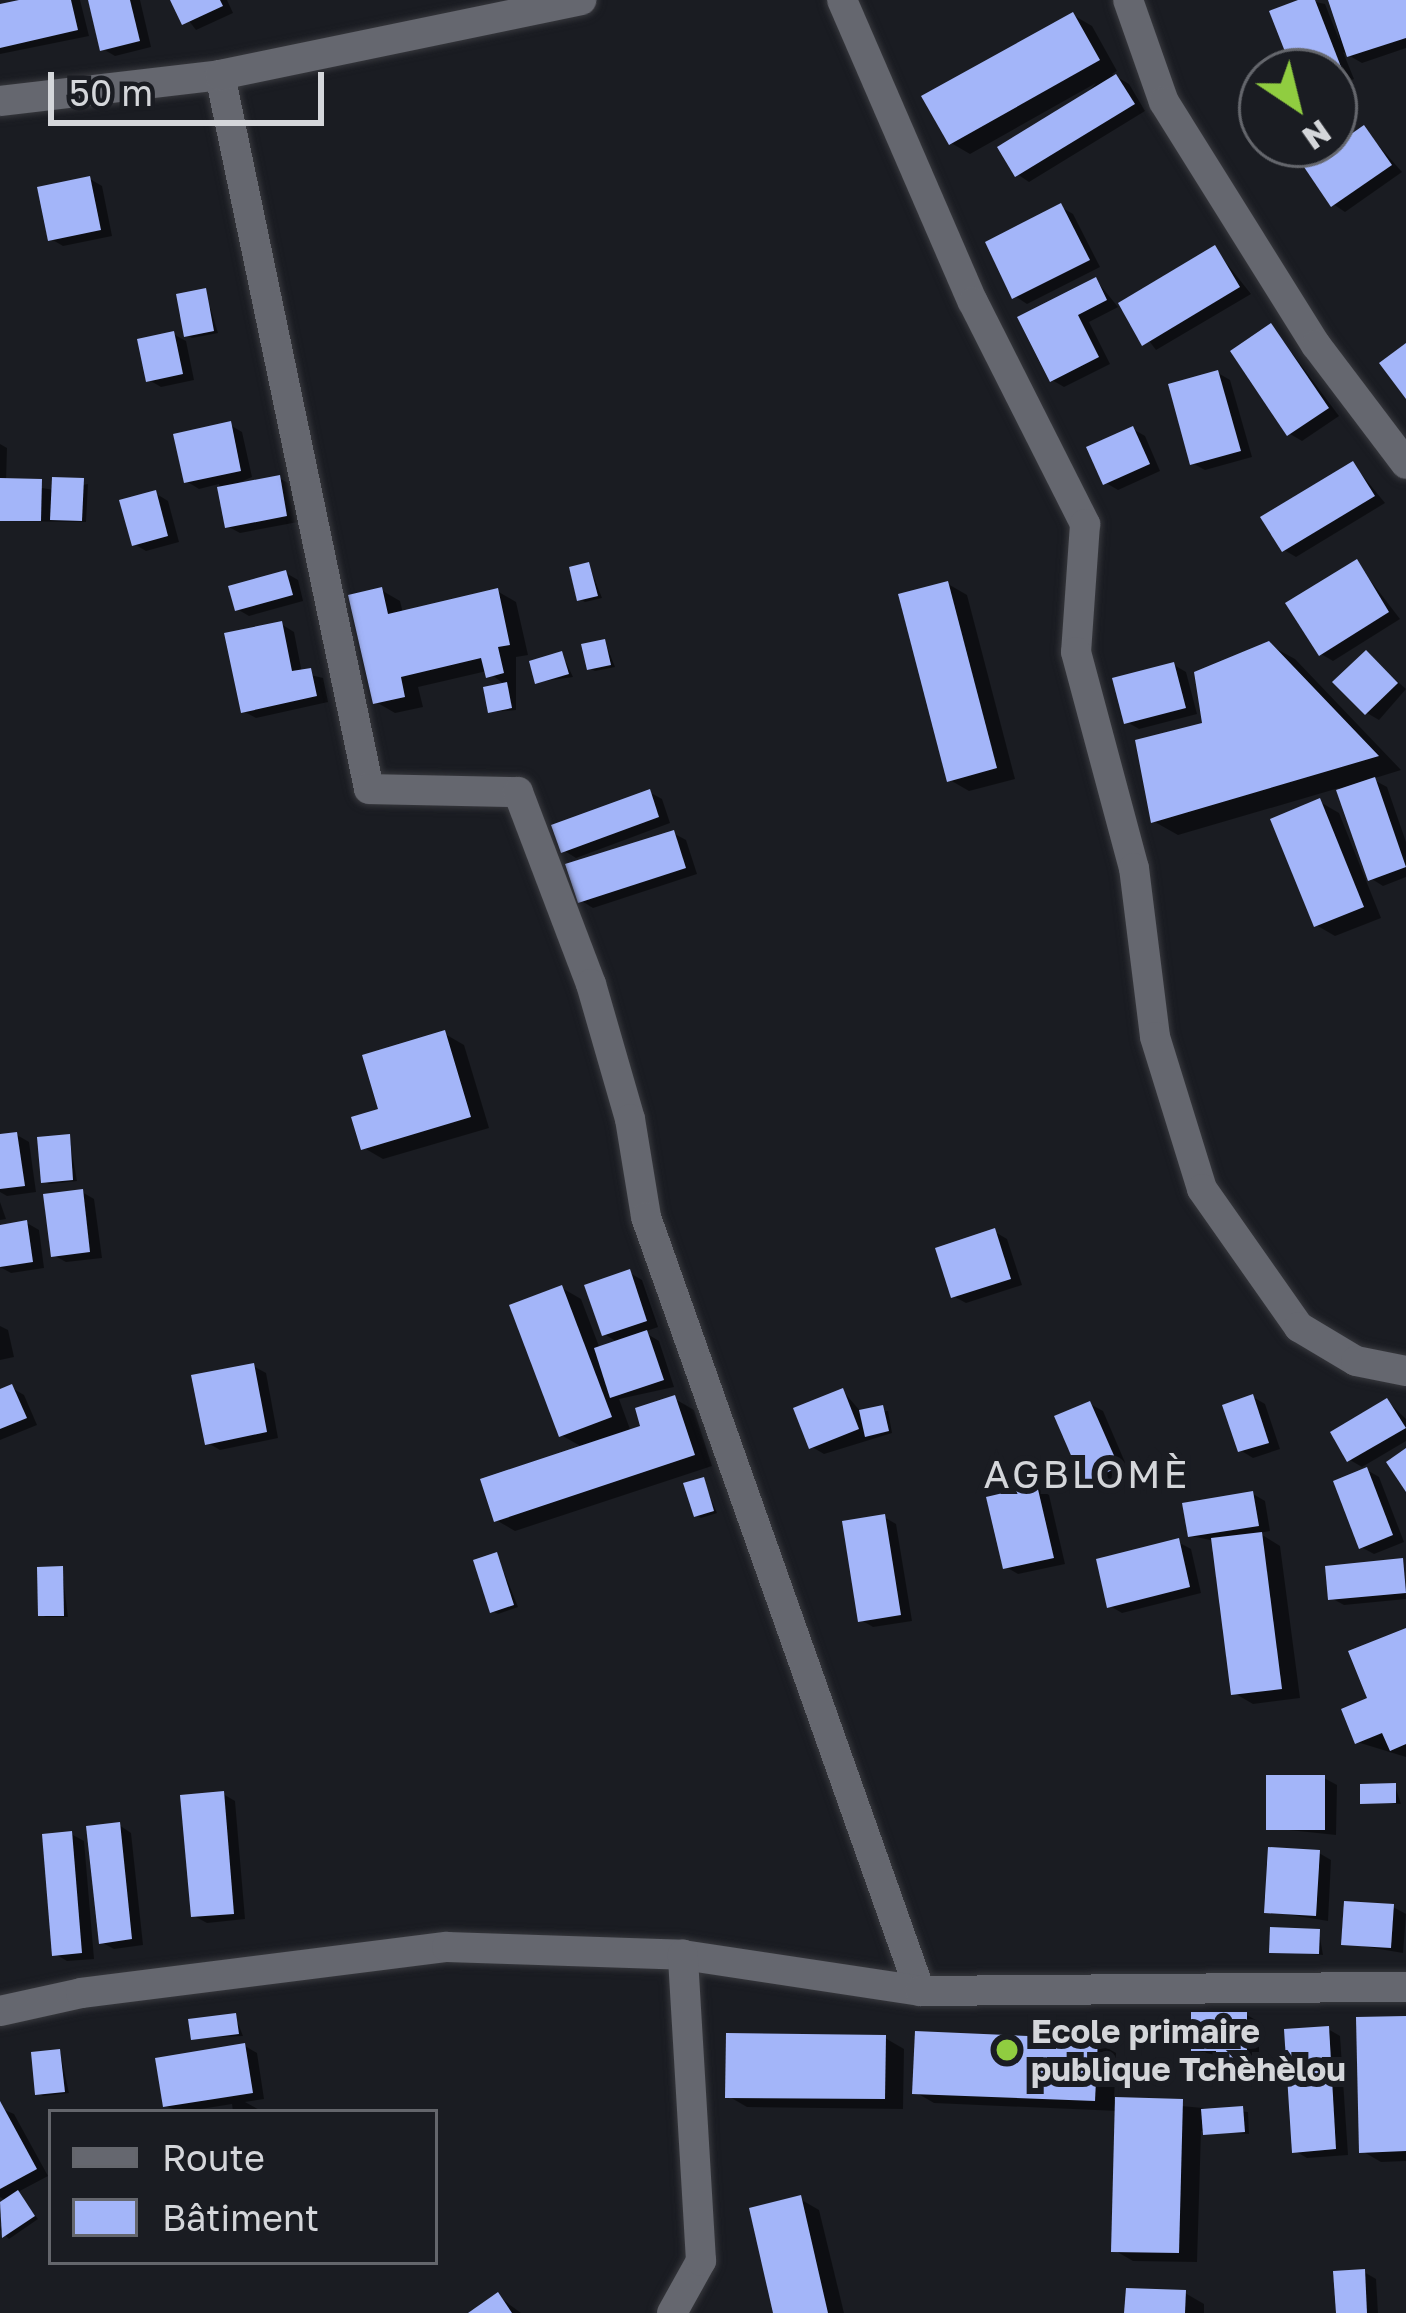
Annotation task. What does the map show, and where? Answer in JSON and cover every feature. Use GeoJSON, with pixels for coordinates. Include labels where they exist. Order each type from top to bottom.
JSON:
{"type":"FeatureCollection","features":[{"type":"Feature","properties":{"kind":"street"},"geometry":{"type":"LineString","coordinates":[[0,101],[220,75],[581,0]]}},
{"type":"Feature","properties":{"kind":"street"},"geometry":{"type":"LineString","coordinates":[[842,0],[973,302],[1085,524],[1076,652],[1135,868],[1155,1037],[1202,1189],[1299,1327],[1356,1361],[1406,1371]]}},
{"type":"Feature","properties":{"kind":"street"},"geometry":{"type":"LineString","coordinates":[[1128,0],[1164,102],[1316,345],[1406,464]]}},
{"type":"Feature","properties":{"kind":"street"},"geometry":{"type":"LineString","coordinates":[[220,75],[369,789],[518,792],[591,984],[630,1119],[646,1217],[920,1991]]}},
{"type":"Feature","properties":{"kind":"street"},"geometry":{"type":"LineString","coordinates":[[0,2011],[81,1994],[447,1947],[683,1955],[920,1991],[1406,1987]]}},
{"type":"Feature","properties":{"kind":"street"},"geometry":{"type":"LineString","coordinates":[[672,2313],[701,2261],[683,1955]]}},
{"type":"Feature","properties":{"kind":"building"},"geometry":{"type":"Polygon","coordinates":[[[71,0],[78,30],[0,48],[0,4],[71,0]]]}},
{"type":"Feature","properties":{"kind":"building"},"geometry":{"type":"Polygon","coordinates":[[[88,0],[130,0],[140,41],[100,51],[88,0]]]}},
{"type":"Feature","properties":{"kind":"building"},"geometry":{"type":"Polygon","coordinates":[[[170,0],[220,0],[223,6],[182,25],[170,0]]]}},
{"type":"Feature","properties":{"kind":"building"},"geometry":{"type":"Polygon","coordinates":[[[1298,0],[1315,0],[1334,48],[1284,48],[1269,11],[1298,0]]]}},
{"type":"Feature","properties":{"kind":"building"},"geometry":{"type":"Polygon","coordinates":[[[1328,0],[1406,0],[1406,38],[1358,53],[1358,48],[1344,48],[1328,0]]]}},
{"type":"Feature","properties":{"kind":"building"},"geometry":{"type":"Polygon","coordinates":[[[1073,12],[1100,60],[949,145],[921,96],[1073,12]]]}},
{"type":"Feature","properties":{"kind":"building"},"geometry":{"type":"Polygon","coordinates":[[[1116,74],[1135,104],[1015,177],[997,147],[1116,74]]]}},
{"type":"Feature","properties":{"kind":"building"},"geometry":{"type":"Polygon","coordinates":[[[1364,125],[1392,165],[1331,207],[1305,168],[1358,168],[1358,129],[1364,125]]]}},
{"type":"Feature","properties":{"kind":"building"},"geometry":{"type":"Polygon","coordinates":[[[90,176],[101,230],[48,241],[37,187],[90,176]]]}},
{"type":"Feature","properties":{"kind":"building"},"geometry":{"type":"Polygon","coordinates":[[[1061,203],[1090,260],[1012,299],[985,242],[1061,203]]]}},
{"type":"Feature","properties":{"kind":"building"},"geometry":{"type":"Polygon","coordinates":[[[1215,245],[1240,287],[1142,346],[1118,303],[1215,245]]]}},
{"type":"Feature","properties":{"kind":"building"},"geometry":{"type":"Polygon","coordinates":[[[1096,277],[1107,300],[1078,315],[1099,357],[1050,382],[1017,317],[1096,277]]]}},
{"type":"Feature","properties":{"kind":"building"},"geometry":{"type":"Polygon","coordinates":[[[206,288],[214,331],[184,337],[176,294],[206,288]]]}},
{"type":"Feature","properties":{"kind":"building"},"geometry":{"type":"Polygon","coordinates":[[[1271,323],[1329,408],[1287,436],[1230,351],[1271,323]]]}},
{"type":"Feature","properties":{"kind":"building"},"geometry":{"type":"Polygon","coordinates":[[[174,331],[183,374],[146,382],[137,339],[174,331]]]}},
{"type":"Feature","properties":{"kind":"building"},"geometry":{"type":"Polygon","coordinates":[[[1406,343],[1406,399],[1379,363],[1406,343]]]}},
{"type":"Feature","properties":{"kind":"building"},"geometry":{"type":"Polygon","coordinates":[[[1218,370],[1241,451],[1190,465],[1168,384],[1218,370]]]}},
{"type":"Feature","properties":{"kind":"building"},"geometry":{"type":"Polygon","coordinates":[[[231,421],[241,471],[184,483],[173,434],[231,421]]]}},
{"type":"Feature","properties":{"kind":"building"},"geometry":{"type":"Polygon","coordinates":[[[1133,426],[1150,464],[1103,485],[1086,447],[1133,426]]]}},
{"type":"Feature","properties":{"kind":"building"},"geometry":{"type":"Polygon","coordinates":[[[1353,461],[1375,496],[1282,552],[1260,517],[1353,461]]]}},
{"type":"Feature","properties":{"kind":"building"},"geometry":{"type":"Polygon","coordinates":[[[280,475],[287,516],[225,528],[217,487],[280,475]]]}},
{"type":"Feature","properties":{"kind":"building"},"geometry":{"type":"Polygon","coordinates":[[[52,477],[84,478],[82,521],[50,520],[52,477]]]}},
{"type":"Feature","properties":{"kind":"building"},"geometry":{"type":"Polygon","coordinates":[[[0,478],[42,479],[41,521],[0,521],[0,478]]]}},
{"type":"Feature","properties":{"kind":"building"},"geometry":{"type":"Polygon","coordinates":[[[156,490],[168,536],[132,546],[119,500],[156,490]]]}},
{"type":"Feature","properties":{"kind":"building"},"geometry":{"type":"Polygon","coordinates":[[[1357,559],[1389,612],[1319,656],[1285,603],[1357,559]]]}},
{"type":"Feature","properties":{"kind":"building"},"geometry":{"type":"Polygon","coordinates":[[[589,562],[598,596],[577,601],[569,567],[589,562]]]}},
{"type":"Feature","properties":{"kind":"building"},"geometry":{"type":"Polygon","coordinates":[[[286,570],[293,595],[235,611],[228,586],[286,570]]]}},
{"type":"Feature","properties":{"kind":"building"},"geometry":{"type":"Polygon","coordinates":[[[948,581],[997,768],[947,782],[898,594],[948,581]]]}},
{"type":"Feature","properties":{"kind":"building"},"geometry":{"type":"Polygon","coordinates":[[[382,587],[388,614],[498,588],[510,645],[498,647],[504,673],[486,678],[481,658],[401,677],[405,697],[373,704],[348,595],[382,587]]]}},
{"type":"Feature","properties":{"kind":"building"},"geometry":{"type":"Polygon","coordinates":[[[282,621],[292,671],[311,668],[317,696],[241,713],[224,633],[282,621]]]}},
{"type":"Feature","properties":{"kind":"building"},"geometry":{"type":"Polygon","coordinates":[[[605,639],[611,665],[587,670],[581,644],[605,639]]]}},
{"type":"Feature","properties":{"kind":"building"},"geometry":{"type":"Polygon","coordinates":[[[1269,641],[1379,756],[1151,823],[1135,740],[1202,723],[1194,672],[1269,641]]]}},
{"type":"Feature","properties":{"kind":"building"},"geometry":{"type":"Polygon","coordinates":[[[1366,650],[1398,683],[1365,715],[1332,682],[1366,650]]]}},
{"type":"Feature","properties":{"kind":"building"},"geometry":{"type":"Polygon","coordinates":[[[562,651],[569,674],[535,684],[529,661],[562,651]]]}},
{"type":"Feature","properties":{"kind":"building"},"geometry":{"type":"Polygon","coordinates":[[[1174,662],[1186,708],[1124,724],[1112,678],[1174,662]]]}},
{"type":"Feature","properties":{"kind":"building"},"geometry":{"type":"Polygon","coordinates":[[[507,682],[512,708],[488,713],[483,687],[507,682]]]}},
{"type":"Feature","properties":{"kind":"building"},"geometry":{"type":"Polygon","coordinates":[[[1375,777],[1406,867],[1368,881],[1336,790],[1375,777]]]}},
{"type":"Feature","properties":{"kind":"building"},"geometry":{"type":"Polygon","coordinates":[[[650,789],[659,817],[561,853],[551,825],[650,789]]]}},
{"type":"Feature","properties":{"kind":"building"},"geometry":{"type":"Polygon","coordinates":[[[1320,798],[1364,907],[1314,927],[1270,819],[1320,798]]]}},
{"type":"Feature","properties":{"kind":"building"},"geometry":{"type":"Polygon","coordinates":[[[674,830],[686,868],[578,903],[565,864],[674,830]]]}},
{"type":"Feature","properties":{"kind":"building"},"geometry":{"type":"Polygon","coordinates":[[[445,1030],[471,1117],[361,1150],[351,1117],[378,1109],[362,1055],[445,1030]]]}},
{"type":"Feature","properties":{"kind":"building"},"geometry":{"type":"Polygon","coordinates":[[[17,1132],[25,1186],[0,1189],[0,1134],[17,1132]]]}},
{"type":"Feature","properties":{"kind":"building"},"geometry":{"type":"Polygon","coordinates":[[[70,1134],[73,1180],[41,1183],[37,1137],[70,1134]]]}},
{"type":"Feature","properties":{"kind":"building"},"geometry":{"type":"Polygon","coordinates":[[[83,1189],[90,1252],[51,1257],[43,1194],[83,1189]]]}},
{"type":"Feature","properties":{"kind":"building"},"geometry":{"type":"Polygon","coordinates":[[[27,1220],[33,1262],[0,1267],[0,1225],[27,1220]]]}},
{"type":"Feature","properties":{"kind":"building"},"geometry":{"type":"Polygon","coordinates":[[[995,1228],[1011,1279],[951,1298],[935,1248],[995,1228]]]}},
{"type":"Feature","properties":{"kind":"building"},"geometry":{"type":"Polygon","coordinates":[[[630,1269],[647,1321],[602,1336],[584,1285],[630,1269]]]}},
{"type":"Feature","properties":{"kind":"building"},"geometry":{"type":"Polygon","coordinates":[[[562,1285],[612,1417],[559,1437],[509,1305],[562,1285]]]}},
{"type":"Feature","properties":{"kind":"building"},"geometry":{"type":"Polygon","coordinates":[[[647,1330],[664,1380],[610,1398],[594,1348],[647,1330]]]}},
{"type":"Feature","properties":{"kind":"building"},"geometry":{"type":"Polygon","coordinates":[[[254,1363],[267,1432],[205,1445],[191,1375],[254,1363]]]}},
{"type":"Feature","properties":{"kind":"building"},"geometry":{"type":"Polygon","coordinates":[[[12,1384],[27,1418],[0,1429],[0,1389],[12,1384]]]}},
{"type":"Feature","properties":{"kind":"building"},"geometry":{"type":"Polygon","coordinates":[[[843,1388],[859,1429],[809,1449],[793,1408],[843,1388]]]}},
{"type":"Feature","properties":{"kind":"building"},"geometry":{"type":"Polygon","coordinates":[[[1253,1394],[1269,1443],[1238,1452],[1222,1405],[1253,1394]]]}},
{"type":"Feature","properties":{"kind":"building"},"geometry":{"type":"Polygon","coordinates":[[[675,1395],[695,1455],[494,1522],[480,1479],[640,1426],[635,1408],[675,1395]]]}},
{"type":"Feature","properties":{"kind":"building"},"geometry":{"type":"Polygon","coordinates":[[[1387,1398],[1406,1428],[1347,1462],[1330,1432],[1387,1398]]]}},
{"type":"Feature","properties":{"kind":"building"},"geometry":{"type":"Polygon","coordinates":[[[1090,1401],[1119,1467],[1083,1483],[1054,1416],[1090,1401]]]}},
{"type":"Feature","properties":{"kind":"building"},"geometry":{"type":"Polygon","coordinates":[[[883,1405],[889,1431],[865,1437],[859,1410],[883,1405]]]}},
{"type":"Feature","properties":{"kind":"building"},"geometry":{"type":"Polygon","coordinates":[[[1406,1448],[1406,1492],[1386,1462],[1406,1448]]]}},
{"type":"Feature","properties":{"kind":"building"},"geometry":{"type":"Polygon","coordinates":[[[1367,1467],[1393,1535],[1359,1549],[1333,1481],[1367,1467]]]}},
{"type":"Feature","properties":{"kind":"building"},"geometry":{"type":"Polygon","coordinates":[[[704,1477],[714,1511],[694,1517],[683,1483],[704,1477]]]}},
{"type":"Feature","properties":{"kind":"building"},"geometry":{"type":"Polygon","coordinates":[[[1037,1485],[1054,1558],[1003,1569],[986,1497],[1037,1485]]]}},
{"type":"Feature","properties":{"kind":"building"},"geometry":{"type":"Polygon","coordinates":[[[1253,1491],[1259,1526],[1188,1537],[1182,1503],[1253,1491]]]}},
{"type":"Feature","properties":{"kind":"building"},"geometry":{"type":"Polygon","coordinates":[[[885,1514],[901,1615],[858,1622],[842,1521],[885,1514]]]}},
{"type":"Feature","properties":{"kind":"building"},"geometry":{"type":"Polygon","coordinates":[[[1262,1532],[1282,1689],[1231,1695],[1211,1538],[1262,1532]]]}},
{"type":"Feature","properties":{"kind":"building"},"geometry":{"type":"Polygon","coordinates":[[[1179,1538],[1190,1587],[1107,1608],[1096,1559],[1179,1538]]]}},
{"type":"Feature","properties":{"kind":"building"},"geometry":{"type":"Polygon","coordinates":[[[497,1552],[514,1605],[490,1613],[473,1560],[497,1552]]]}},
{"type":"Feature","properties":{"kind":"building"},"geometry":{"type":"Polygon","coordinates":[[[1403,1558],[1406,1593],[1328,1600],[1325,1566],[1403,1558]]]}},
{"type":"Feature","properties":{"kind":"building"},"geometry":{"type":"Polygon","coordinates":[[[63,1566],[64,1616],[38,1616],[37,1567],[63,1566]]]}},
{"type":"Feature","properties":{"kind":"building"},"geometry":{"type":"Polygon","coordinates":[[[1406,1628],[1406,1744],[1390,1751],[1382,1733],[1355,1744],[1341,1709],[1367,1698],[1348,1651],[1406,1628]]]}},
{"type":"Feature","properties":{"kind":"building"},"geometry":{"type":"Polygon","coordinates":[[[1266,1775],[1325,1775],[1325,1830],[1266,1830],[1266,1775]]]}},
{"type":"Feature","properties":{"kind":"building"},"geometry":{"type":"Polygon","coordinates":[[[1396,1783],[1396,1803],[1360,1804],[1360,1784],[1396,1783]]]}},
{"type":"Feature","properties":{"kind":"building"},"geometry":{"type":"Polygon","coordinates":[[[224,1791],[234,1914],[191,1917],[180,1795],[224,1791]]]}},
{"type":"Feature","properties":{"kind":"building"},"geometry":{"type":"Polygon","coordinates":[[[120,1822],[132,1939],[99,1944],[86,1826],[120,1822]]]}},
{"type":"Feature","properties":{"kind":"building"},"geometry":{"type":"Polygon","coordinates":[[[72,1831],[82,1953],[52,1956],[42,1834],[72,1831]]]}},
{"type":"Feature","properties":{"kind":"building"},"geometry":{"type":"Polygon","coordinates":[[[1268,1847],[1320,1850],[1316,1916],[1264,1913],[1268,1847]]]}},
{"type":"Feature","properties":{"kind":"building"},"geometry":{"type":"Polygon","coordinates":[[[1344,1901],[1394,1904],[1391,1948],[1341,1945],[1344,1901]]]}},
{"type":"Feature","properties":{"kind":"building"},"geometry":{"type":"Polygon","coordinates":[[[1270,1927],[1320,1929],[1319,1954],[1269,1953],[1270,1927]]]}},
{"type":"Feature","properties":{"kind":"building"},"geometry":{"type":"Polygon","coordinates":[[[1191,2012],[1247,2012],[1247,2071],[1216,2071],[1216,2051],[1191,2051],[1191,2012]]]}},
{"type":"Feature","properties":{"kind":"building"},"geometry":{"type":"Polygon","coordinates":[[[236,2013],[239,2034],[191,2040],[188,2019],[236,2013]]]}},
{"type":"Feature","properties":{"kind":"building"},"geometry":{"type":"Polygon","coordinates":[[[1406,2016],[1406,2151],[1359,2153],[1356,2017],[1406,2016]]]}},
{"type":"Feature","properties":{"kind":"building"},"geometry":{"type":"Polygon","coordinates":[[[1329,2026],[1336,2149],[1292,2153],[1284,2029],[1329,2026]]]}},
{"type":"Feature","properties":{"kind":"building"},"geometry":{"type":"Polygon","coordinates":[[[915,2031],[1098,2039],[1095,2101],[912,2094],[915,2031]]]}},
{"type":"Feature","properties":{"kind":"building"},"geometry":{"type":"Polygon","coordinates":[[[726,2033],[886,2035],[885,2099],[725,2098],[726,2033]]]}},
{"type":"Feature","properties":{"kind":"building"},"geometry":{"type":"Polygon","coordinates":[[[245,2043],[253,2093],[163,2107],[155,2058],[245,2043]]]}},
{"type":"Feature","properties":{"kind":"building"},"geometry":{"type":"Polygon","coordinates":[[[60,2049],[65,2092],[35,2095],[31,2052],[60,2049]]]}},
{"type":"Feature","properties":{"kind":"building"},"geometry":{"type":"Polygon","coordinates":[[[1115,2097],[1183,2099],[1179,2253],[1111,2252],[1115,2097]]]}},
{"type":"Feature","properties":{"kind":"building"},"geometry":{"type":"Polygon","coordinates":[[[0,2101],[37,2169],[0,2189],[0,2101]]]}},
{"type":"Feature","properties":{"kind":"building"},"geometry":{"type":"Polygon","coordinates":[[[1243,2106],[1245,2132],[1203,2135],[1201,2109],[1243,2106]]]}},
{"type":"Feature","properties":{"kind":"building"},"geometry":{"type":"Polygon","coordinates":[[[18,2190],[35,2216],[2,2238],[0,2202],[18,2190]]]}},
{"type":"Feature","properties":{"kind":"building"},"geometry":{"type":"Polygon","coordinates":[[[801,2195],[828,2313],[773,2313],[749,2208],[801,2195]]]}},
{"type":"Feature","properties":{"kind":"building"},"geometry":{"type":"Polygon","coordinates":[[[1365,2269],[1367,2313],[1336,2313],[1333,2271],[1365,2269]]]}},
{"type":"Feature","properties":{"kind":"building"},"geometry":{"type":"Polygon","coordinates":[[[1126,2288],[1186,2290],[1185,2313],[1124,2313],[1126,2288]]]}},
{"type":"Feature","properties":{"kind":"building"},"geometry":{"type":"Polygon","coordinates":[[[498,2292],[512,2313],[468,2313],[498,2292]]]}},
{"type":"Feature","properties":{"kind":"place","name":"Ecole primaire publique Tchèhèlou"},"geometry":{"type":"Point","coordinates":[1007,2050]}},
{"type":"Feature","properties":{"kind":"district","name":"AGBLOMÈ"},"geometry":{"type":"Point","coordinates":[1087,1474]}}]}
